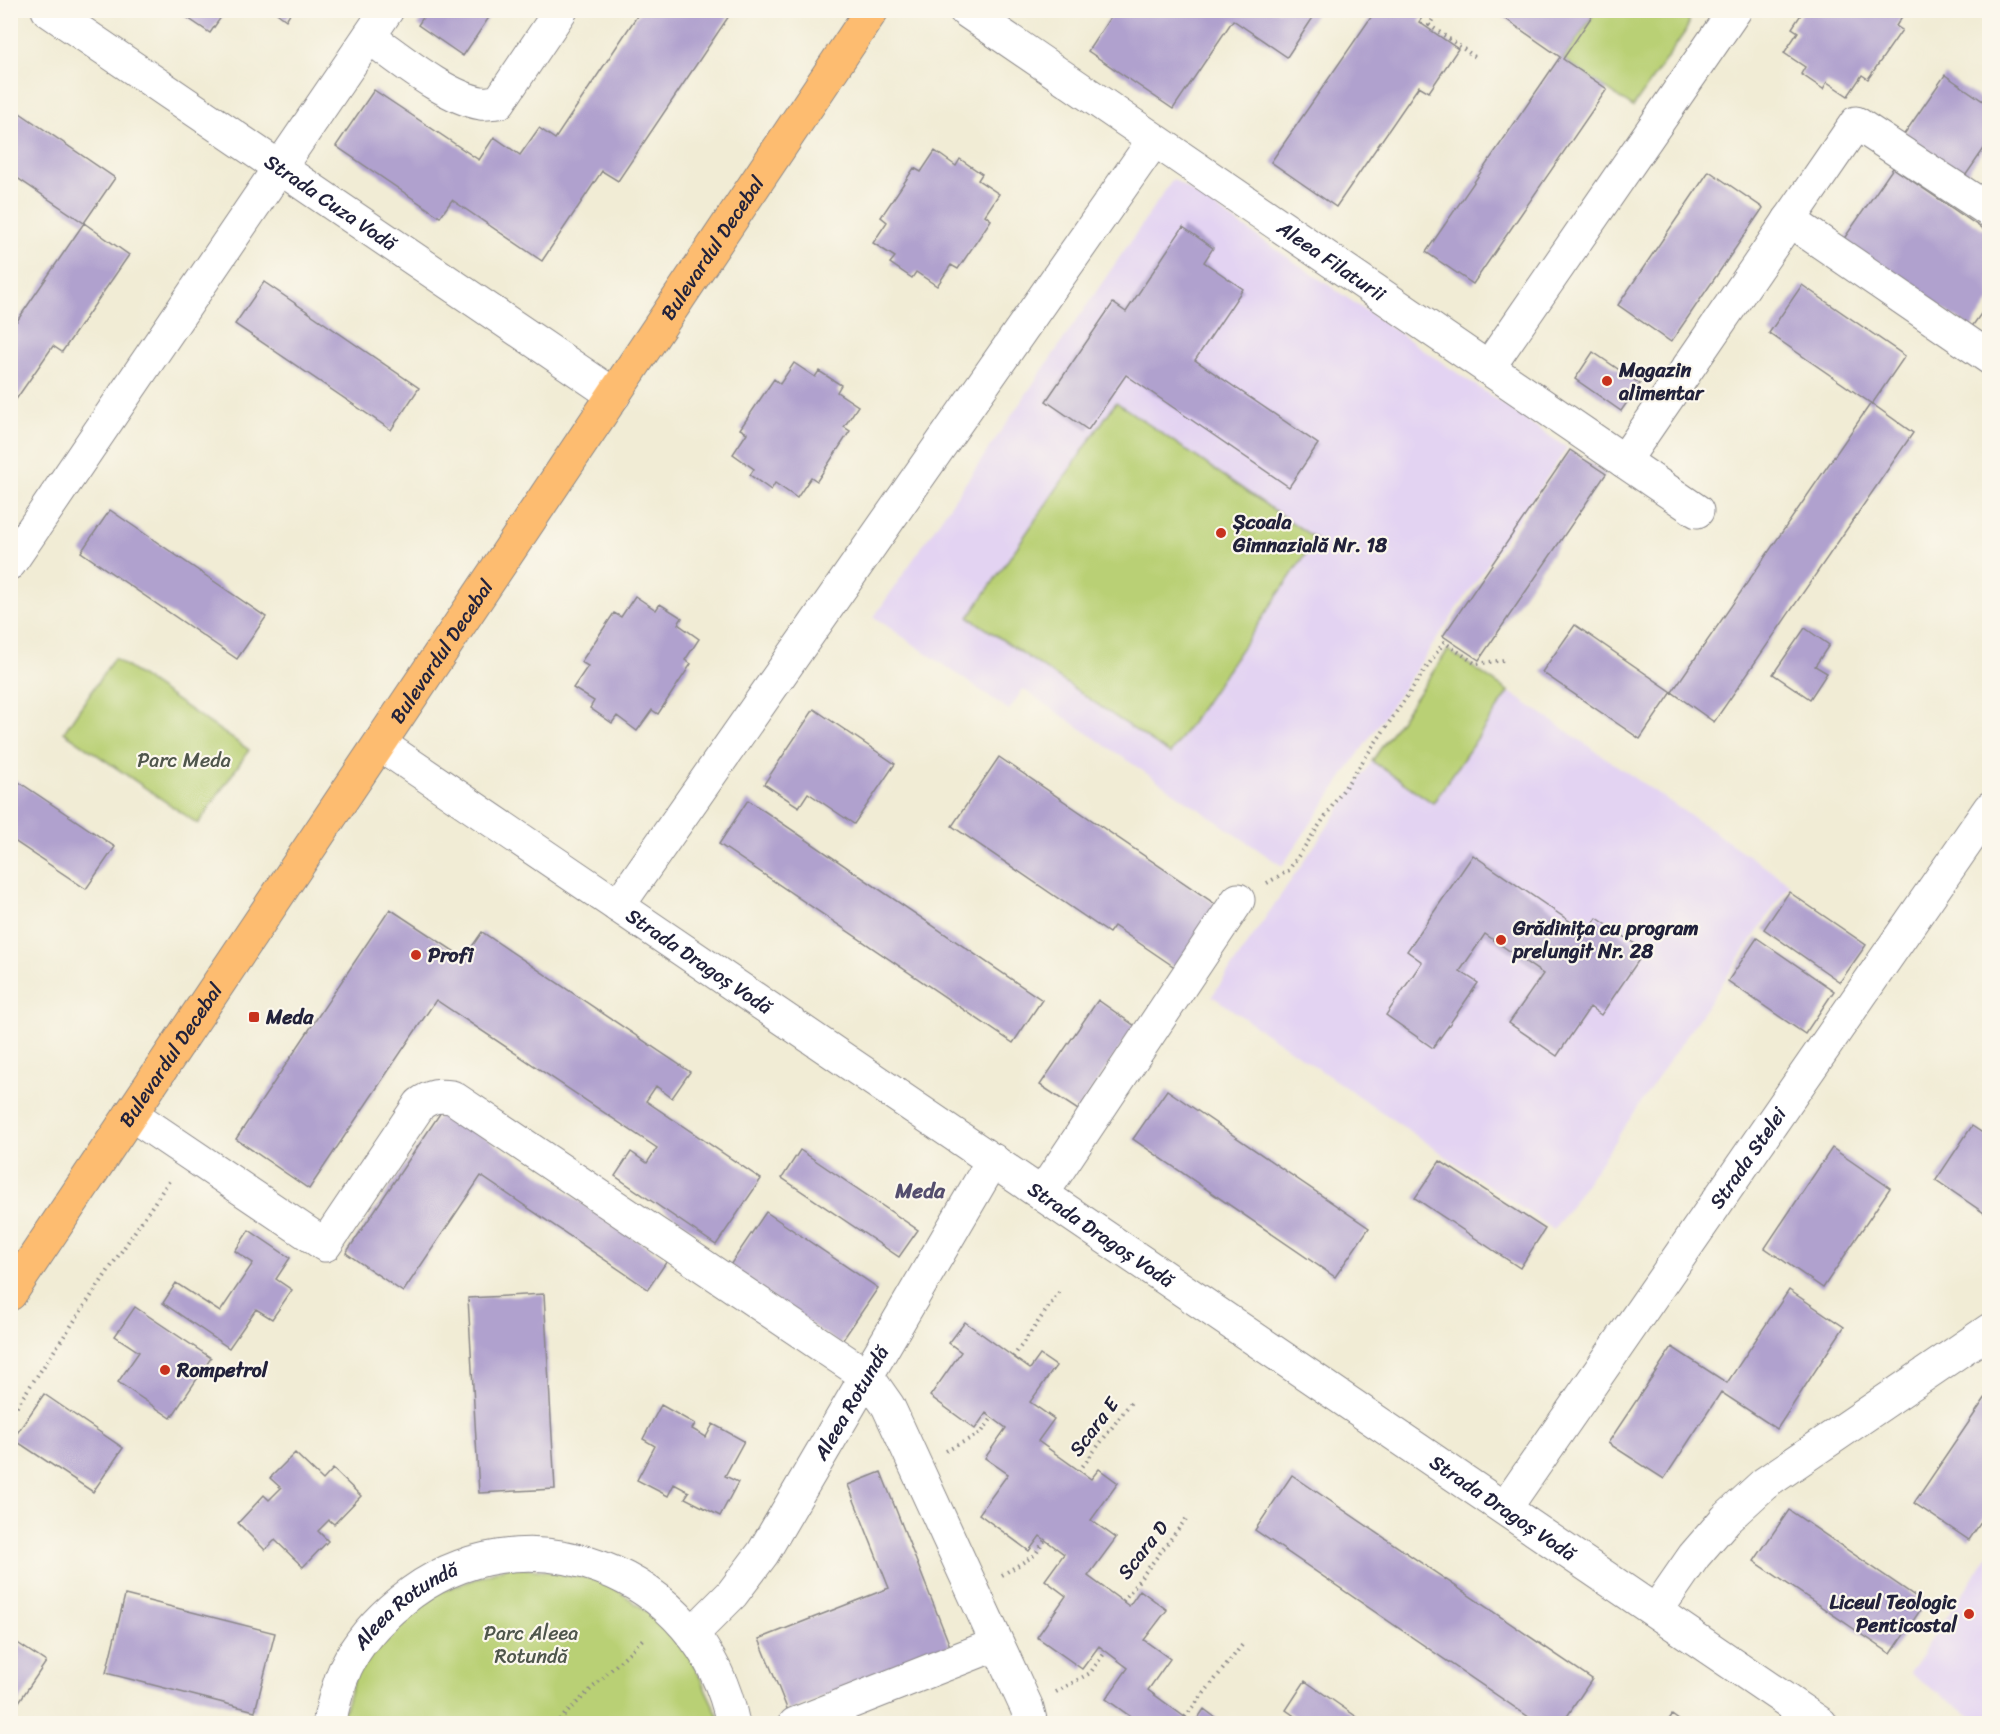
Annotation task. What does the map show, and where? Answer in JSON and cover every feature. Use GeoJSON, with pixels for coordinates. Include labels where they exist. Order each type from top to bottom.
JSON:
{"type":"FeatureCollection","features":[{"type":"Feature","properties":{"kind":"main road","name":"Bulevardul Decebal"},"geometry":{"type":"LineString","coordinates":[[10,1294],[872,10]]}},
{"type":"Feature","properties":{"kind":"street","name":"Strada Cuza Vodă"},"geometry":{"type":"LineString","coordinates":[[48,10],[614,395]]}},
{"type":"Feature","properties":{"kind":"street"},"geometry":{"type":"LineString","coordinates":[[10,563],[387,10]]}},
{"type":"Feature","properties":{"kind":"street"},"geometry":{"type":"LineString","coordinates":[[369,37],[431,80],[465,99],[483,104],[499,102],[561,10]]}},
{"type":"Feature","properties":{"kind":"street","name":"Aleea Filaturii"},"geometry":{"type":"LineString","coordinates":[[965,10],[1697,511]]}},
{"type":"Feature","properties":{"kind":"street"},"geometry":{"type":"LineString","coordinates":[[1488,368],[1731,12]]}},
{"type":"Feature","properties":{"kind":"street"},"geometry":{"type":"LineString","coordinates":[[1624,460],[1856,123],[1989,211]]}},
{"type":"Feature","properties":{"kind":"street"},"geometry":{"type":"LineString","coordinates":[[618,906],[1154,140]]}},
{"type":"Feature","properties":{"kind":"street"},"geometry":{"type":"LineString","coordinates":[[1790,220],[1989,358]]}},
{"type":"Feature","properties":{"kind":"street","name":"Strada Dragoș Vodă"},"geometry":{"type":"LineString","coordinates":[[380,744],[1821,1724]]}},
{"type":"Feature","properties":{"kind":"street","name":"Strada Stelei"},"geometry":{"type":"LineString","coordinates":[[1506,1508],[1989,808]]}},
{"type":"Feature","properties":{"kind":"street"},"geometry":{"type":"LineString","coordinates":[[1042,1194],[1238,900]]}},
{"type":"Feature","properties":{"kind":"street"},"geometry":{"type":"LineString","coordinates":[[131,1114],[325,1245],[420,1104],[430,1097],[441,1095],[452,1097],[867,1376],[888,1406],[1029,1716]]}},
{"type":"Feature","properties":{"kind":"street","name":"Aleea Rotundă"},"geometry":{"type":"LineString","coordinates":[[682,1622],[732,1594],[764,1553],[993,1160]]}},
{"type":"Feature","properties":{"kind":"street"},"geometry":{"type":"LineString","coordinates":[[1656,1611],[1694,1556],[1726,1519],[1764,1484],[1989,1330]]}},
{"type":"Feature","properties":{"kind":"street","name":"Aleea Rotundă"},"geometry":{"type":"LineString","coordinates":[[329,1724],[335,1697],[347,1666],[365,1637],[388,1612],[443,1573],[475,1561],[508,1555],[543,1554],[576,1559],[608,1569],[639,1585],[682,1622],[709,1658],[723,1688],[733,1724]]}},
{"type":"Feature","properties":{"kind":"street"},"geometry":{"type":"LineString","coordinates":[[795,1724],[997,1644]]}},
{"type":"Feature","properties":{"kind":"path"},"geometry":{"type":"LineString","coordinates":[[1439,10],[1429,25],[1478,59]]}},
{"type":"Feature","properties":{"kind":"path"},"geometry":{"type":"LineString","coordinates":[[1238,900],[1288,871],[1444,642],[1476,664],[1504,660]]}},
{"type":"Feature","properties":{"kind":"path"},"geometry":{"type":"LineString","coordinates":[[10,1416],[188,1153]]}},
{"type":"Feature","properties":{"kind":"path"},"geometry":{"type":"LineString","coordinates":[[1013,1357],[1060,1291]]}},
{"type":"Feature","properties":{"kind":"path","name":"Scara E"},"geometry":{"type":"LineString","coordinates":[[1079,1471],[1132,1401]]}},
{"type":"Feature","properties":{"kind":"path"},"geometry":{"type":"LineString","coordinates":[[916,1467],[981,1433],[992,1418]]}},
{"type":"Feature","properties":{"kind":"path","name":"Scara D"},"geometry":{"type":"LineString","coordinates":[[1123,1600],[1186,1519]]}},
{"type":"Feature","properties":{"kind":"path"},"geometry":{"type":"LineString","coordinates":[[974,1592],[1035,1555],[1045,1540]]}},
{"type":"Feature","properties":{"kind":"path"},"geometry":{"type":"LineString","coordinates":[[555,1724],[682,1622]]}},
{"type":"Feature","properties":{"kind":"path"},"geometry":{"type":"LineString","coordinates":[[1185,1717],[1243,1644]]}},
{"type":"Feature","properties":{"kind":"path"},"geometry":{"type":"LineString","coordinates":[[1029,1716],[1090,1673],[1106,1651]]}},
{"type":"Feature","properties":{"kind":"shaded area","name":"Școala Gimnazială Nr. 18"},"geometry":{"type":"Polygon","coordinates":[[[1173,179],[1567,448],[1282,866],[1023,689],[1009,710],[874,617],[1173,179]]]}},
{"type":"Feature","properties":{"kind":"shaded area","name":"Grădinița cu program prelungit Nr. 28"},"geometry":{"type":"Polygon","coordinates":[[[1448,650],[1790,884],[1554,1230],[1212,996],[1448,650]]]}},
{"type":"Feature","properties":{"kind":"shaded area","name":"Liceul Teologic Penticostal"},"geometry":{"type":"Polygon","coordinates":[[[1989,1554],[1990,1723],[1982,1724],[1909,1673],[1989,1554]]]}},
{"type":"Feature","properties":{"kind":"green space"},"geometry":{"type":"Polygon","coordinates":[[[1688,10],[1689,23],[1685,32],[1633,107],[1563,59],[1596,11],[1688,10]]]}},
{"type":"Feature","properties":{"kind":"green space"},"geometry":{"type":"Polygon","coordinates":[[[1116,402],[1316,539],[1170,754],[969,617],[1116,402]]]}},
{"type":"Feature","properties":{"kind":"green space"},"geometry":{"type":"Polygon","coordinates":[[[1448,650],[1509,692],[1433,803],[1372,761],[1448,650]]]}},
{"type":"Feature","properties":{"kind":"green space","name":"Parc Meda"},"geometry":{"type":"Polygon","coordinates":[[[114,658],[249,750],[198,824],[64,732],[114,658]]]}},
{"type":"Feature","properties":{"kind":"green space","name":"Parc Aleea Rotundă"},"geometry":{"type":"Polygon","coordinates":[[[510,1566],[604,1580],[681,1637],[722,1724],[340,1724],[357,1670],[420,1599],[510,1566]]]}},
{"type":"Feature","properties":{"kind":"building"},"geometry":{"type":"Polygon","coordinates":[[[176,10],[226,10],[210,33],[176,10]]]}},
{"type":"Feature","properties":{"kind":"building"},"geometry":{"type":"Polygon","coordinates":[[[273,10],[292,10],[286,20],[273,10]]]}},
{"type":"Feature","properties":{"kind":"building"},"geometry":{"type":"Polygon","coordinates":[[[428,10],[494,10],[463,56],[418,25],[428,10]]]}},
{"type":"Feature","properties":{"kind":"building"},"geometry":{"type":"Polygon","coordinates":[[[641,10],[733,10],[618,181],[602,171],[542,261],[452,200],[440,217],[336,146],[374,90],[479,160],[494,137],[520,155],[539,128],[555,139],[641,10]]]}},
{"type":"Feature","properties":{"kind":"building"},"geometry":{"type":"Polygon","coordinates":[[[1115,10],[1318,10],[1287,57],[1233,20],[1173,109],[1088,51],[1115,10]]]}},
{"type":"Feature","properties":{"kind":"building"},"geometry":{"type":"Polygon","coordinates":[[[1376,10],[1427,10],[1419,22],[1458,49],[1429,92],[1419,86],[1336,207],[1271,162],[1376,10]]]}},
{"type":"Feature","properties":{"kind":"building"},"geometry":{"type":"Polygon","coordinates":[[[1493,10],[1585,10],[1592,16],[1563,59],[1607,89],[1473,284],[1426,252],[1560,57],[1493,10]]]}},
{"type":"Feature","properties":{"kind":"building"},"geometry":{"type":"Polygon","coordinates":[[[1804,10],[1906,10],[1896,26],[1902,30],[1868,79],[1862,75],[1848,96],[1827,82],[1823,89],[1801,74],[1805,67],[1784,53],[1798,32],[1792,28],[1804,10]]]}},
{"type":"Feature","properties":{"kind":"building"},"geometry":{"type":"Polygon","coordinates":[[[1945,75],[1990,106],[1990,140],[1961,182],[1900,140],[1945,75]]]}},
{"type":"Feature","properties":{"kind":"building"},"geometry":{"type":"Polygon","coordinates":[[[17,111],[115,178],[84,223],[10,173],[10,120],[17,111]]]}},
{"type":"Feature","properties":{"kind":"building"},"geometry":{"type":"Polygon","coordinates":[[[935,151],[956,166],[960,159],[982,174],[978,180],[999,194],[985,215],[991,220],[958,269],[951,265],[937,286],[916,272],[912,278],[890,263],[895,257],[873,243],[887,222],[881,217],[914,168],[921,172],[935,151]]]}},
{"type":"Feature","properties":{"kind":"building"},"geometry":{"type":"Polygon","coordinates":[[[1893,168],[1990,234],[1990,301],[1971,328],[1843,240],[1893,168]]]}},
{"type":"Feature","properties":{"kind":"building"},"geometry":{"type":"Polygon","coordinates":[[[1709,171],[1763,208],[1671,342],[1618,305],[1709,171]]]}},
{"type":"Feature","properties":{"kind":"building"},"geometry":{"type":"Polygon","coordinates":[[[84,223],[129,255],[62,352],[53,346],[10,408],[10,317],[17,321],[84,223]]]}},
{"type":"Feature","properties":{"kind":"building"},"geometry":{"type":"Polygon","coordinates":[[[1183,227],[1213,248],[1204,262],[1243,289],[1195,360],[1318,444],[1289,487],[1126,375],[1088,430],[1046,401],[1113,303],[1126,312],[1183,227]]]}},
{"type":"Feature","properties":{"kind":"building"},"geometry":{"type":"Polygon","coordinates":[[[264,282],[419,388],[391,430],[235,324],[264,282]]]}},
{"type":"Feature","properties":{"kind":"building"},"geometry":{"type":"Polygon","coordinates":[[[1802,285],[1905,356],[1872,404],[1769,333],[1802,285]]]}},
{"type":"Feature","properties":{"kind":"building","name":"Magazin alimentar"},"geometry":{"type":"Polygon","coordinates":[[[1593,352],[1640,384],[1621,411],[1575,379],[1593,352]]]}},
{"type":"Feature","properties":{"kind":"building"},"geometry":{"type":"Polygon","coordinates":[[[794,363],[815,377],[819,371],[841,385],[837,392],[858,406],[844,427],[850,431],[817,481],[811,477],[797,498],[775,483],[771,490],[750,475],[754,469],[733,454],[747,433],[740,429],[774,379],[780,384],[794,363]]]}},
{"type":"Feature","properties":{"kind":"building"},"geometry":{"type":"Polygon","coordinates":[[[1871,403],[1913,433],[1714,722],[1672,692],[1871,403]]]}},
{"type":"Feature","properties":{"kind":"building"},"geometry":{"type":"Polygon","coordinates":[[[1570,450],[1606,474],[1479,660],[1443,636],[1570,450]]]}},
{"type":"Feature","properties":{"kind":"building"},"geometry":{"type":"Polygon","coordinates":[[[110,510],[266,617],[237,659],[81,552],[110,510]]]}},
{"type":"Feature","properties":{"kind":"building"},"geometry":{"type":"Polygon","coordinates":[[[635,596],[656,610],[660,604],[682,618],[678,624],[699,639],[685,660],[691,664],[658,714],[652,710],[637,731],[617,716],[612,723],[590,708],[594,701],[573,688],[588,666],[581,662],[614,613],[621,617],[635,596]]]}},
{"type":"Feature","properties":{"kind":"building"},"geometry":{"type":"Polygon","coordinates":[[[1575,625],[1672,692],[1640,739],[1542,672],[1575,625]]]}},
{"type":"Feature","properties":{"kind":"building"},"geometry":{"type":"Polygon","coordinates":[[[1805,628],[1829,645],[1815,666],[1827,673],[1810,699],[1773,674],[1805,628]]]}},
{"type":"Feature","properties":{"kind":"building"},"geometry":{"type":"Polygon","coordinates":[[[814,709],[895,764],[854,824],[808,793],[799,807],[764,784],[814,709]]]}},
{"type":"Feature","properties":{"kind":"building"},"geometry":{"type":"Polygon","coordinates":[[[999,757],[1218,906],[1176,968],[1114,926],[1109,933],[952,826],[999,757]]]}},
{"type":"Feature","properties":{"kind":"building"},"geometry":{"type":"Polygon","coordinates":[[[10,776],[115,847],[86,889],[10,838],[10,776]]]}},
{"type":"Feature","properties":{"kind":"building"},"geometry":{"type":"Polygon","coordinates":[[[748,800],[1042,1000],[1013,1043],[719,844],[748,800]]]}},
{"type":"Feature","properties":{"kind":"building"},"geometry":{"type":"Polygon","coordinates":[[[1473,855],[1587,933],[1597,918],[1645,951],[1601,1015],[1590,1007],[1557,1056],[1509,1023],[1543,974],[1485,934],[1460,971],[1478,983],[1433,1048],[1386,1015],[1422,962],[1407,951],[1473,855]]]}},
{"type":"Feature","properties":{"kind":"building"},"geometry":{"type":"Polygon","coordinates":[[[1789,892],[1866,945],[1840,982],[1764,929],[1789,892]]]}},
{"type":"Feature","properties":{"kind":"building"},"geometry":{"type":"Polygon","coordinates":[[[390,909],[464,958],[482,932],[690,1072],[672,1098],[656,1086],[646,1101],[761,1179],[716,1245],[615,1176],[631,1152],[647,1163],[657,1148],[436,1000],[309,1189],[236,1139],[390,909]]]}},
{"type":"Feature","properties":{"kind":"building"},"geometry":{"type":"Polygon","coordinates":[[[1757,938],[1834,991],[1805,1034],[1728,981],[1757,938]]]}},
{"type":"Feature","properties":{"kind":"building"},"geometry":{"type":"Polygon","coordinates":[[[1098,1000],[1135,1026],[1078,1110],[1040,1085],[1098,1000]]]}},
{"type":"Feature","properties":{"kind":"building"},"geometry":{"type":"Polygon","coordinates":[[[1167,1090],[1369,1228],[1335,1277],[1133,1139],[1167,1090]]]}},
{"type":"Feature","properties":{"kind":"building"},"geometry":{"type":"Polygon","coordinates":[[[443,1109],[667,1261],[648,1289],[481,1176],[403,1292],[346,1253],[443,1109]]]}},
{"type":"Feature","properties":{"kind":"building"},"geometry":{"type":"Polygon","coordinates":[[[1972,1126],[1990,1138],[1990,1217],[1936,1180],[1972,1126]]]}},
{"type":"Feature","properties":{"kind":"building"},"geometry":{"type":"Polygon","coordinates":[[[1832,1148],[1890,1188],[1823,1288],[1765,1248],[1832,1148]]]}},
{"type":"Feature","properties":{"kind":"building"},"geometry":{"type":"Polygon","coordinates":[[[800,1150],[918,1230],[899,1257],[782,1178],[800,1150]]]}},
{"type":"Feature","properties":{"kind":"building"},"geometry":{"type":"Polygon","coordinates":[[[1440,1161],[1545,1229],[1520,1268],[1415,1198],[1440,1161]]]}},
{"type":"Feature","properties":{"kind":"building"},"geometry":{"type":"Polygon","coordinates":[[[766,1212],[878,1288],[840,1344],[728,1268],[766,1212]]]}},
{"type":"Feature","properties":{"kind":"building"},"geometry":{"type":"Polygon","coordinates":[[[249,1230],[290,1258],[276,1279],[292,1290],[272,1319],[256,1309],[229,1348],[163,1303],[176,1283],[220,1312],[253,1263],[235,1251],[249,1230]]]}},
{"type":"Feature","properties":{"kind":"building"},"geometry":{"type":"Polygon","coordinates":[[[1789,1290],[1844,1327],[1777,1429],[1721,1392],[1664,1479],[1608,1443],[1672,1347],[1727,1383],[1789,1290]]]}},
{"type":"Feature","properties":{"kind":"building"},"geometry":{"type":"Polygon","coordinates":[[[544,1294],[555,1489],[479,1493],[468,1298],[544,1294]]]}},
{"type":"Feature","properties":{"kind":"building","name":"Rompetrol"},"geometry":{"type":"Polygon","coordinates":[[[135,1307],[211,1358],[171,1418],[118,1382],[139,1352],[115,1336],[135,1307]]]}},
{"type":"Feature","properties":{"kind":"building"},"geometry":{"type":"Polygon","coordinates":[[[965,1322],[1030,1369],[1040,1355],[1056,1366],[1030,1402],[1054,1419],[1038,1441],[1091,1479],[1099,1469],[1118,1483],[1091,1520],[1116,1538],[1088,1576],[1129,1606],[1140,1590],[1167,1610],[1144,1640],[1170,1659],[1148,1690],[1194,1724],[1126,1724],[1131,1717],[1106,1699],[1128,1668],[1099,1646],[1082,1669],[1037,1637],[1066,1596],[1045,1580],[1064,1554],[1040,1536],[1029,1551],[979,1514],[1008,1474],[985,1458],[1006,1428],[986,1413],[975,1429],[930,1396],[961,1352],[949,1343],[965,1322]]]}},
{"type":"Feature","properties":{"kind":"building"},"geometry":{"type":"Polygon","coordinates":[[[1990,1391],[1990,1509],[1969,1540],[1914,1503],[1990,1391]]]}},
{"type":"Feature","properties":{"kind":"building"},"geometry":{"type":"Polygon","coordinates":[[[44,1394],[123,1448],[93,1492],[13,1439],[44,1394]]]}},
{"type":"Feature","properties":{"kind":"building"},"geometry":{"type":"Polygon","coordinates":[[[661,1405],[695,1424],[692,1429],[706,1437],[713,1424],[744,1441],[725,1476],[738,1482],[720,1516],[685,1498],[689,1492],[674,1484],[668,1496],[637,1480],[655,1446],[643,1439],[661,1405]]]}},
{"type":"Feature","properties":{"kind":"building"},"geometry":{"type":"Polygon","coordinates":[[[295,1453],[323,1480],[333,1469],[361,1496],[334,1524],[329,1520],[318,1531],[328,1541],[303,1567],[275,1540],[265,1550],[238,1523],[264,1495],[269,1500],[281,1488],[270,1478],[295,1453]]]}},
{"type":"Feature","properties":{"kind":"building"},"geometry":{"type":"Polygon","coordinates":[[[881,1472],[950,1646],[788,1711],[759,1639],[889,1588],[848,1485],[881,1472]]]}},
{"type":"Feature","properties":{"kind":"building"},"geometry":{"type":"Polygon","coordinates":[[[1292,1475],[1592,1679],[1562,1724],[1539,1724],[1255,1530],[1292,1475]]]}},
{"type":"Feature","properties":{"kind":"building"},"geometry":{"type":"Polygon","coordinates":[[[1789,1510],[1925,1603],[1891,1654],[1754,1561],[1789,1510]]]}},
{"type":"Feature","properties":{"kind":"building"},"geometry":{"type":"Polygon","coordinates":[[[125,1595],[275,1633],[255,1711],[106,1673],[125,1595]]]}},
{"type":"Feature","properties":{"kind":"building"},"geometry":{"type":"Polygon","coordinates":[[[10,1638],[46,1662],[10,1715],[10,1638]]]}},
{"type":"Feature","properties":{"kind":"building"},"geometry":{"type":"Polygon","coordinates":[[[1305,1681],[1367,1724],[1306,1724],[1286,1710],[1305,1681]]]}},
{"type":"Feature","properties":{"kind":"building"},"geometry":{"type":"Polygon","coordinates":[[[1204,1709],[1224,1724],[1194,1724],[1204,1709]]]}},
{"type":"Feature","properties":{"kind":"building"},"geometry":{"type":"Polygon","coordinates":[[[1672,1715],[1684,1724],[1666,1724],[1672,1715]]]}},
{"type":"Feature","properties":{"kind":"place","name":"Magazin alimentar"},"geometry":{"type":"Point","coordinates":[1607,381]}},
{"type":"Feature","properties":{"kind":"place","name":"Școala Gimnazială Nr. 18"},"geometry":{"type":"Point","coordinates":[1221,533]}},
{"type":"Feature","properties":{"kind":"place","name":"Grădinița cu program prelungit Nr. 28"},"geometry":{"type":"Point","coordinates":[1501,940]}},
{"type":"Feature","properties":{"kind":"place","name":"Profi"},"geometry":{"type":"Point","coordinates":[416,955]}},
{"type":"Feature","properties":{"kind":"place","name":"Meda"},"geometry":{"type":"Point","coordinates":[254,1017]}},
{"type":"Feature","properties":{"kind":"place","name":"Rompetrol"},"geometry":{"type":"Point","coordinates":[165,1370]}},
{"type":"Feature","properties":{"kind":"place","name":"Liceul Teologic Penticostal"},"geometry":{"type":"Point","coordinates":[1969,1614]}},
{"type":"Feature","properties":{"kind":"district","name":"Meda"},"geometry":{"type":"Point","coordinates":[920,1191]}}]}
